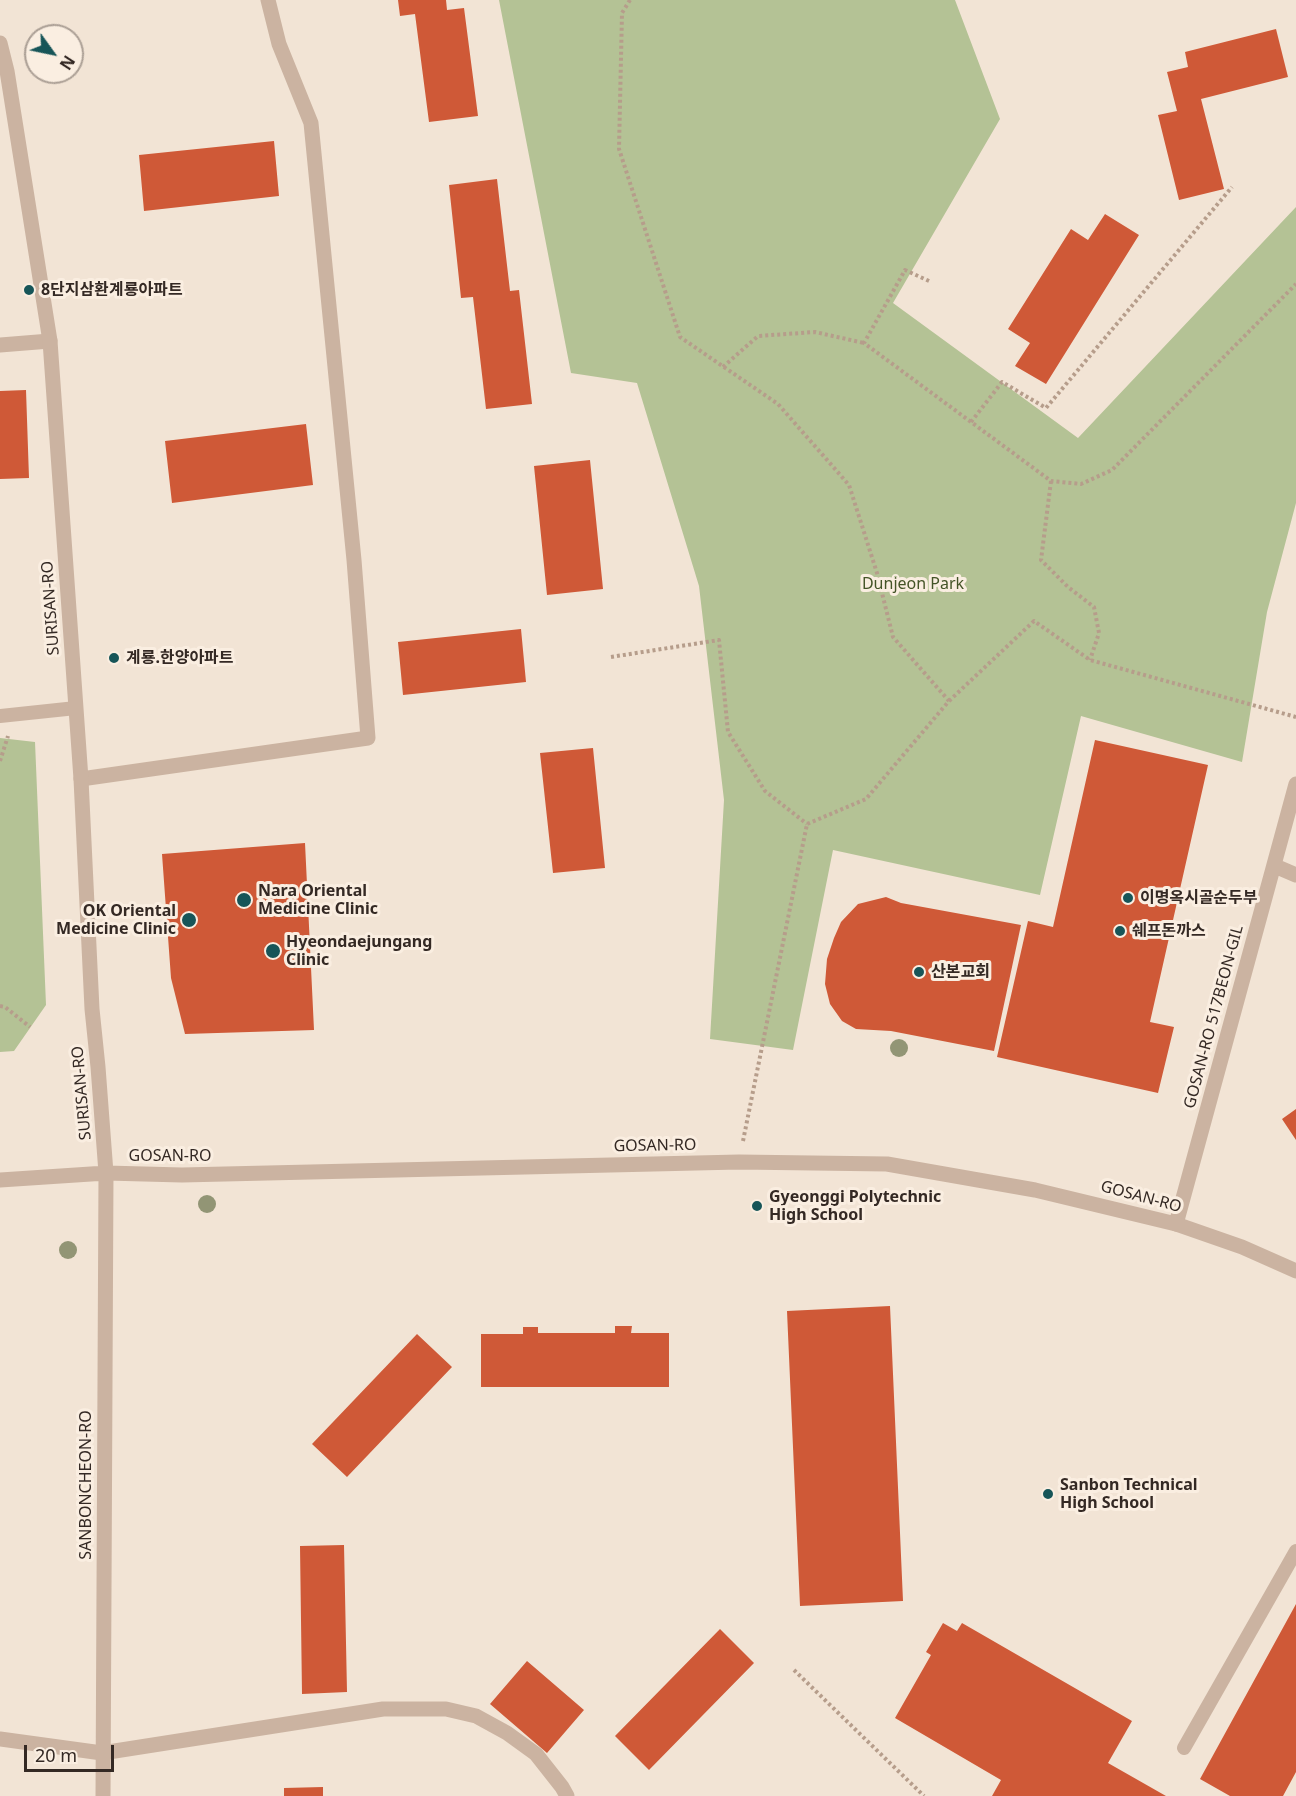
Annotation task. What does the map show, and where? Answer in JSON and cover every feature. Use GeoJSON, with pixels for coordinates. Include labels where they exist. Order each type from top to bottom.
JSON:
{"type":"FeatureCollection","features":[{"type":"Feature","properties":{"kind":"street"},"geometry":{"type":"LineString","coordinates":[[81,779],[368,738],[354,560],[310,123],[279,44],[268,0]]}},
{"type":"Feature","properties":{"kind":"street","name":"SURISAN-RO"},"geometry":{"type":"LineString","coordinates":[[0,43],[50,341],[81,779],[92,1009],[106,1173]]}},
{"type":"Feature","properties":{"kind":"street"},"geometry":{"type":"LineString","coordinates":[[0,345],[50,341]]}},
{"type":"Feature","properties":{"kind":"street","name":"GOSAN-RO 517BEON-GIL"},"geometry":{"type":"LineString","coordinates":[[1176,1224],[1296,784]]}},
{"type":"Feature","properties":{"kind":"street"},"geometry":{"type":"LineString","coordinates":[[1275,866],[1296,875]]}},
{"type":"Feature","properties":{"kind":"street","name":"GOSAN-RO"},"geometry":{"type":"LineString","coordinates":[[0,1180],[106,1173],[194,1174],[739,1162],[887,1164],[1035,1190],[1176,1224],[1242,1247],[1296,1271]]}},
{"type":"Feature","properties":{"kind":"street","name":"SANBONCHEON-RO"},"geometry":{"type":"LineString","coordinates":[[103,1796],[106,1173]]}},
{"type":"Feature","properties":{"kind":"street"},"geometry":{"type":"LineString","coordinates":[[0,1739],[102,1753],[383,1709],[446,1709],[476,1716],[536,1754],[567,1796]]}},
{"type":"Feature","properties":{"kind":"lane"},"geometry":{"type":"LineString","coordinates":[[0,716],[76,708]]}},
{"type":"Feature","properties":{"kind":"lane"},"geometry":{"type":"LineString","coordinates":[[1184,1748],[1296,1551]]}},
{"type":"Feature","properties":{"kind":"path"},"geometry":{"type":"LineString","coordinates":[[630,0],[622,13],[619,149],[680,337],[778,404],[849,485],[877,573],[893,637],[949,701]]}},
{"type":"Feature","properties":{"kind":"path"},"geometry":{"type":"LineString","coordinates":[[971,422],[1002,382],[1046,408],[1232,187]]}},
{"type":"Feature","properties":{"kind":"path"},"geometry":{"type":"LineString","coordinates":[[864,343],[905,270],[929,281]]}},
{"type":"Feature","properties":{"kind":"path"},"geometry":{"type":"LineString","coordinates":[[723,367],[758,336],[815,332],[864,343],[1052,481],[1081,484],[1112,470],[1296,284]]}},
{"type":"Feature","properties":{"kind":"path"},"geometry":{"type":"LineString","coordinates":[[1052,481],[1041,560],[1068,587],[1094,607],[1099,633],[1090,660]]}},
{"type":"Feature","properties":{"kind":"path"},"geometry":{"type":"LineString","coordinates":[[807,824],[866,799],[949,701],[1034,621],[1090,660],[1296,717]]}},
{"type":"Feature","properties":{"kind":"path"},"geometry":{"type":"LineString","coordinates":[[611,657],[719,640],[728,732],[765,791],[807,824]]}},
{"type":"Feature","properties":{"kind":"path"},"geometry":{"type":"LineString","coordinates":[[739,1162],[807,824]]}},
{"type":"Feature","properties":{"kind":"path"},"geometry":{"type":"LineString","coordinates":[[0,1006],[5,1007],[30,1026]]}},
{"type":"Feature","properties":{"kind":"path"},"geometry":{"type":"LineString","coordinates":[[794,1670],[924,1796]]}},
{"type":"Feature","properties":{"kind":"green space","name":"Dunjeon Park"},"geometry":{"type":"Polygon","coordinates":[[[499,0],[955,0],[1000,119],[893,303],[1078,438],[1296,207],[1296,503],[1267,612],[1242,762],[1081,716],[1040,895],[833,850],[793,1050],[710,1039],[724,800],[699,586],[637,383],[571,373],[499,0]]]}},
{"type":"Feature","properties":{"kind":"green space"},"geometry":{"type":"Polygon","coordinates":[[[0,738],[35,742],[46,1005],[14,1051],[0,1052],[0,738]]]}},
{"type":"Feature","properties":{"kind":"building"},"geometry":{"type":"Polygon","coordinates":[[[398,0],[446,0],[447,10],[464,8],[478,116],[429,122],[415,14],[400,16],[398,0]]]}},
{"type":"Feature","properties":{"kind":"building"},"geometry":{"type":"Polygon","coordinates":[[[1276,29],[1288,77],[1201,99],[1224,189],[1179,200],[1158,115],[1177,111],[1167,72],[1188,67],[1185,52],[1276,29]]]}},
{"type":"Feature","properties":{"kind":"building"},"geometry":{"type":"Polygon","coordinates":[[[274,141],[279,196],[144,211],[139,155],[274,141]]]}},
{"type":"Feature","properties":{"kind":"building"},"geometry":{"type":"Polygon","coordinates":[[[497,179],[510,291],[519,290],[532,404],[486,409],[473,297],[461,298],[449,185],[497,179]]]}},
{"type":"Feature","properties":{"kind":"building"},"geometry":{"type":"Polygon","coordinates":[[[1105,214],[1139,235],[1046,384],[1015,366],[1030,343],[1008,329],[1071,229],[1088,240],[1105,214]]]}},
{"type":"Feature","properties":{"kind":"building"},"geometry":{"type":"Polygon","coordinates":[[[26,390],[29,478],[0,479],[0,391],[26,390]]]}},
{"type":"Feature","properties":{"kind":"building"},"geometry":{"type":"Polygon","coordinates":[[[306,424],[313,485],[172,503],[165,441],[306,424]]]}},
{"type":"Feature","properties":{"kind":"building"},"geometry":{"type":"Polygon","coordinates":[[[590,460],[603,589],[547,595],[534,466],[590,460]]]}},
{"type":"Feature","properties":{"kind":"building"},"geometry":{"type":"Polygon","coordinates":[[[521,629],[526,682],[403,695],[398,642],[521,629]]]}},
{"type":"Feature","properties":{"kind":"building"},"geometry":{"type":"Polygon","coordinates":[[[1095,740],[1208,765],[1150,1022],[1174,1027],[1158,1093],[997,1057],[1028,921],[1053,927],[1095,740]]]}},
{"type":"Feature","properties":{"kind":"building"},"geometry":{"type":"Polygon","coordinates":[[[593,748],[605,868],[553,873],[540,753],[593,748]]]}},
{"type":"Feature","properties":{"kind":"building"},"geometry":{"type":"Polygon","coordinates":[[[305,843],[314,1030],[185,1034],[171,978],[162,854],[305,843]]]}},
{"type":"Feature","properties":{"kind":"building","name":"산본교회"},"geometry":{"type":"Polygon","coordinates":[[[886,897],[901,903],[1021,925],[994,1051],[891,1031],[856,1029],[842,1021],[830,1004],[825,984],[827,959],[841,922],[858,904],[886,897]]]}},
{"type":"Feature","properties":{"kind":"building"},"geometry":{"type":"Polygon","coordinates":[[[1296,1109],[1296,1140],[1282,1119],[1296,1109]]]}},
{"type":"Feature","properties":{"kind":"building"},"geometry":{"type":"Polygon","coordinates":[[[890,1306],[903,1601],[800,1606],[787,1311],[890,1306]]]}},
{"type":"Feature","properties":{"kind":"building"},"geometry":{"type":"Polygon","coordinates":[[[615,1326],[632,1326],[631,1333],[669,1333],[669,1387],[481,1387],[481,1334],[523,1334],[523,1327],[538,1327],[538,1333],[615,1333],[615,1326]]]}},
{"type":"Feature","properties":{"kind":"building"},"geometry":{"type":"Polygon","coordinates":[[[417,1334],[452,1367],[347,1477],[312,1444],[417,1334]]]}},
{"type":"Feature","properties":{"kind":"building"},"geometry":{"type":"Polygon","coordinates":[[[344,1545],[347,1692],[302,1694],[300,1546],[344,1545]]]}},
{"type":"Feature","properties":{"kind":"building"},"geometry":{"type":"Polygon","coordinates":[[[1296,1604],[1296,1772],[1283,1796],[1230,1796],[1200,1779],[1296,1604]]]}},
{"type":"Feature","properties":{"kind":"building"},"geometry":{"type":"Polygon","coordinates":[[[943,1623],[957,1631],[962,1623],[1132,1721],[1108,1763],[1166,1796],[992,1796],[1001,1780],[895,1718],[931,1655],[926,1652],[943,1623]]]}},
{"type":"Feature","properties":{"kind":"building"},"geometry":{"type":"Polygon","coordinates":[[[720,1629],[754,1663],[649,1770],[615,1736],[720,1629]]]}},
{"type":"Feature","properties":{"kind":"building"},"geometry":{"type":"Polygon","coordinates":[[[527,1661],[584,1710],[547,1753],[490,1704],[527,1661]]]}},
{"type":"Feature","properties":{"kind":"building"},"geometry":{"type":"Polygon","coordinates":[[[323,1787],[323,1796],[284,1796],[284,1788],[323,1787]]]}},
{"type":"Feature","properties":{"kind":"place","name":"8단지삼환계룡아파트"},"geometry":{"type":"Point","coordinates":[29,290]}},
{"type":"Feature","properties":{"kind":"place","name":"계룡.한양아파트"},"geometry":{"type":"Point","coordinates":[114,658]}},
{"type":"Feature","properties":{"kind":"place","name":"이명옥시골순두부"},"geometry":{"type":"Point","coordinates":[1128,898]}},
{"type":"Feature","properties":{"kind":"place","name":"Nara Oriental Medicine Clinic"},"geometry":{"type":"Point","coordinates":[244,900]}},
{"type":"Feature","properties":{"kind":"place","name":"OK Oriental Medicine Clinic"},"geometry":{"type":"Point","coordinates":[189,920]}},
{"type":"Feature","properties":{"kind":"place","name":"쉐프돈까스"},"geometry":{"type":"Point","coordinates":[1120,931]}},
{"type":"Feature","properties":{"kind":"place","name":"Hyeondaejungang Clinic"},"geometry":{"type":"Point","coordinates":[273,951]}},
{"type":"Feature","properties":{"kind":"place","name":"산본교회"},"geometry":{"type":"Point","coordinates":[919,972]}},
{"type":"Feature","properties":{"kind":"place","name":"Gyeonggi Polytechnic High School"},"geometry":{"type":"Point","coordinates":[757,1206]}},
{"type":"Feature","properties":{"kind":"place","name":"Sanbon Technical High School"},"geometry":{"type":"Point","coordinates":[1048,1494]}}]}
